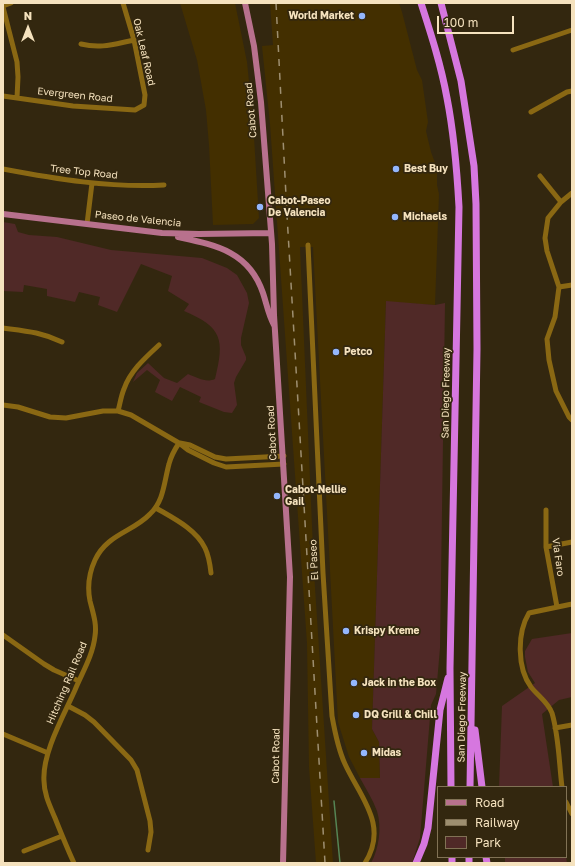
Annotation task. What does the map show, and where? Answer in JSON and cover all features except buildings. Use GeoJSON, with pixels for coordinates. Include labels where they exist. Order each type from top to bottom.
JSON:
{"type":"FeatureCollection","features":[{"type":"Feature","properties":{"kind":"highway","name":"San Diego Freeway"},"geometry":{"type":"LineString","coordinates":[[421,3],[433,38],[447,98],[456,161],[459,207],[450,668],[452,786]]}},
{"type":"Feature","properties":{"kind":"highway","name":"San Diego Freeway"},"geometry":{"type":"LineString","coordinates":[[441,3],[462,81],[474,166],[476,204],[477,349],[470,786]]}},
{"type":"Feature","properties":{"kind":"highway"},"geometry":{"type":"LineString","coordinates":[[416,863],[424,844],[428,828],[440,710],[450,668]]}},
{"type":"Feature","properties":{"kind":"highway"},"geometry":{"type":"LineString","coordinates":[[472,702],[482,786]]}},
{"type":"Feature","properties":{"kind":"main road","name":"Cabot Road"},"geometry":{"type":"LineString","coordinates":[[245,3],[254,46],[259,81],[271,233],[275,328],[284,456],[290,577],[283,863]]}},
{"type":"Feature","properties":{"kind":"main road","name":"Paseo de Valencia"},"geometry":{"type":"LineString","coordinates":[[3,214],[162,233],[271,233]]}},
{"type":"Feature","properties":{"kind":"main road"},"geometry":{"type":"LineString","coordinates":[[162,233],[214,245],[235,255],[244,263],[257,279],[263,293],[268,313],[275,328]]}},
{"type":"Feature","properties":{"kind":"street"},"geometry":{"type":"LineString","coordinates":[[11,3],[3,6],[17,62],[18,77],[16,98]]}},
{"type":"Feature","properties":{"kind":"street","name":"Oak Leaf Road"},"geometry":{"type":"LineString","coordinates":[[123,3],[134,40],[145,95],[144,105]]}},
{"type":"Feature","properties":{"kind":"street"},"geometry":{"type":"LineString","coordinates":[[513,50],[572,30]]}},
{"type":"Feature","properties":{"kind":"street"},"geometry":{"type":"LineString","coordinates":[[81,44],[104,47],[134,40]]}},
{"type":"Feature","properties":{"kind":"street"},"geometry":{"type":"LineString","coordinates":[[531,112],[567,92],[572,91]]}},
{"type":"Feature","properties":{"kind":"street","name":"Evergreen Road"},"geometry":{"type":"LineString","coordinates":[[3,96],[74,106],[134,110],[144,105]]}},
{"type":"Feature","properties":{"kind":"street","name":"Tree Top Road"},"geometry":{"type":"LineString","coordinates":[[3,169],[92,183],[164,185]]}},
{"type":"Feature","properties":{"kind":"street"},"geometry":{"type":"LineString","coordinates":[[540,176],[561,202]]}},
{"type":"Feature","properties":{"kind":"street"},"geometry":{"type":"LineString","coordinates":[[87,224],[92,183]]}},
{"type":"Feature","properties":{"kind":"street"},"geometry":{"type":"LineString","coordinates":[[571,417],[556,391],[549,360],[547,339],[555,317],[559,286],[547,251],[545,238],[548,218],[561,202],[572,193]]}},
{"type":"Feature","properties":{"kind":"street","name":"El Paseo"},"geometry":{"type":"LineString","coordinates":[[308,245],[323,573],[332,716],[335,733],[345,763],[368,805],[372,816],[374,828],[373,841],[366,861]]}},
{"type":"Feature","properties":{"kind":"street"},"geometry":{"type":"LineString","coordinates":[[559,286],[572,285]]}},
{"type":"Feature","properties":{"kind":"street"},"geometry":{"type":"LineString","coordinates":[[3,328],[36,332],[62,342]]}},
{"type":"Feature","properties":{"kind":"street"},"geometry":{"type":"LineString","coordinates":[[118,411],[128,379],[135,369],[159,344]]}},
{"type":"Feature","properties":{"kind":"street"},"geometry":{"type":"LineString","coordinates":[[3,405],[18,407],[50,418],[66,418],[103,411],[118,411],[132,415],[179,442],[188,450],[203,459],[226,466],[284,464]]}},
{"type":"Feature","properties":{"kind":"street"},"geometry":{"type":"LineString","coordinates":[[179,442],[190,445],[215,457],[226,459],[284,456]]}},
{"type":"Feature","properties":{"kind":"street","name":"Hitching Rail Road"},"geometry":{"type":"LineString","coordinates":[[74,863],[46,796],[44,768],[48,753],[79,681],[96,636],[96,626],[90,599],[90,572],[96,558],[105,545],[118,534],[139,524],[156,508],[164,488],[169,463],[179,442]]}},
{"type":"Feature","properties":{"kind":"street"},"geometry":{"type":"LineString","coordinates":[[156,508],[189,529],[199,538],[209,558],[211,573]]}},
{"type":"Feature","properties":{"kind":"street","name":"Via Faro"},"geometry":{"type":"LineString","coordinates":[[546,510],[546,547],[557,607]]}},
{"type":"Feature","properties":{"kind":"street"},"geometry":{"type":"LineString","coordinates":[[546,547],[572,542]]}},
{"type":"Feature","properties":{"kind":"street"},"geometry":{"type":"LineString","coordinates":[[562,786],[552,712],[544,700],[531,686],[523,671],[520,653],[524,625],[529,613],[572,604]]}},
{"type":"Feature","properties":{"kind":"street"},"geometry":{"type":"LineString","coordinates":[[3,635],[44,664],[79,681]]}},
{"type":"Feature","properties":{"kind":"street"},"geometry":{"type":"LineString","coordinates":[[68,706],[85,715],[94,722],[131,760],[137,770],[150,821],[151,832],[148,850]]}},
{"type":"Feature","properties":{"kind":"street"},"geometry":{"type":"LineString","coordinates":[[555,728],[572,725]]}},
{"type":"Feature","properties":{"kind":"street"},"geometry":{"type":"LineString","coordinates":[[3,734],[48,753]]}},
{"type":"Feature","properties":{"kind":"street"},"geometry":{"type":"LineString","coordinates":[[567,804],[572,814]]}},
{"type":"Feature","properties":{"kind":"street"},"geometry":{"type":"LineString","coordinates":[[24,851],[62,836]]}},
{"type":"Feature","properties":{"kind":"shaded area"},"geometry":{"type":"Polygon","coordinates":[[[180,3],[235,3],[247,62],[253,121],[259,218],[253,224],[213,225],[206,110],[197,60],[180,3]]]}},
{"type":"Feature","properties":{"kind":"shaded area"},"geometry":{"type":"Polygon","coordinates":[[[270,3],[399,3],[417,70],[422,80],[428,122],[426,131],[437,168],[437,185],[439,194],[435,305],[386,302],[372,729],[379,742],[380,779],[360,778],[349,757],[338,722],[313,247],[300,247],[314,572],[333,863],[316,863],[309,767],[307,643],[270,124],[262,46],[273,45],[270,3]]]}},
{"type":"Feature","properties":{"kind":"green space"},"geometry":{"type":"Polygon","coordinates":[[[3,222],[15,224],[18,232],[29,235],[57,237],[111,250],[202,258],[227,268],[237,275],[247,293],[249,303],[241,338],[241,345],[246,360],[234,383],[237,405],[232,413],[224,412],[199,402],[201,397],[180,387],[172,401],[155,392],[160,380],[147,370],[133,382],[137,373],[148,363],[164,378],[177,383],[188,374],[205,380],[215,379],[220,354],[218,336],[206,323],[184,311],[189,304],[168,291],[172,276],[141,264],[117,312],[98,305],[100,297],[79,292],[75,302],[47,296],[47,289],[24,285],[23,292],[3,291],[3,222]]]}},
{"type":"Feature","properties":{"kind":"green space"},"geometry":{"type":"Polygon","coordinates":[[[386,301],[435,305],[445,303],[440,648],[436,694],[431,705],[420,838],[412,863],[371,863],[378,845],[379,817],[374,803],[360,778],[380,778],[379,742],[372,729],[386,301]]]}},
{"type":"Feature","properties":{"kind":"green space"},"geometry":{"type":"Polygon","coordinates":[[[572,633],[572,697],[559,700],[542,714],[553,786],[499,786],[502,706],[535,683],[528,672],[525,657],[525,651],[532,639],[572,633]]]}},
{"type":"Feature","properties":{"kind":"green space"},"geometry":{"type":"Polygon","coordinates":[[[505,858],[566,858],[567,863],[505,863],[505,858]]]}},
{"type":"Feature","properties":{"kind":"waterway"},"geometry":{"type":"LineString","coordinates":[[334,801],[340,863]]}},
{"type":"Feature","properties":{"kind":"railway"},"geometry":{"type":"LineString","coordinates":[[276,3],[325,863]]}},
{"type":"Feature","properties":{"kind":"place","name":"World Market"},"geometry":{"type":"Point","coordinates":[362,16]}},
{"type":"Feature","properties":{"kind":"place","name":"Best Buy"},"geometry":{"type":"Point","coordinates":[396,169]}},
{"type":"Feature","properties":{"kind":"place","name":"Cabot-Paseo De Valencia"},"geometry":{"type":"Point","coordinates":[260,207]}},
{"type":"Feature","properties":{"kind":"place","name":"Michaels"},"geometry":{"type":"Point","coordinates":[395,217]}},
{"type":"Feature","properties":{"kind":"place","name":"Petco"},"geometry":{"type":"Point","coordinates":[336,352]}},
{"type":"Feature","properties":{"kind":"place","name":"Cabot-Nellie Gail"},"geometry":{"type":"Point","coordinates":[277,496]}},
{"type":"Feature","properties":{"kind":"place","name":"Krispy Kreme"},"geometry":{"type":"Point","coordinates":[346,631]}},
{"type":"Feature","properties":{"kind":"place","name":"Jack in the Box"},"geometry":{"type":"Point","coordinates":[354,683]}},
{"type":"Feature","properties":{"kind":"place","name":"DQ Grill & Chill"},"geometry":{"type":"Point","coordinates":[356,715]}},
{"type":"Feature","properties":{"kind":"place","name":"Midas"},"geometry":{"type":"Point","coordinates":[364,753]}}]}
